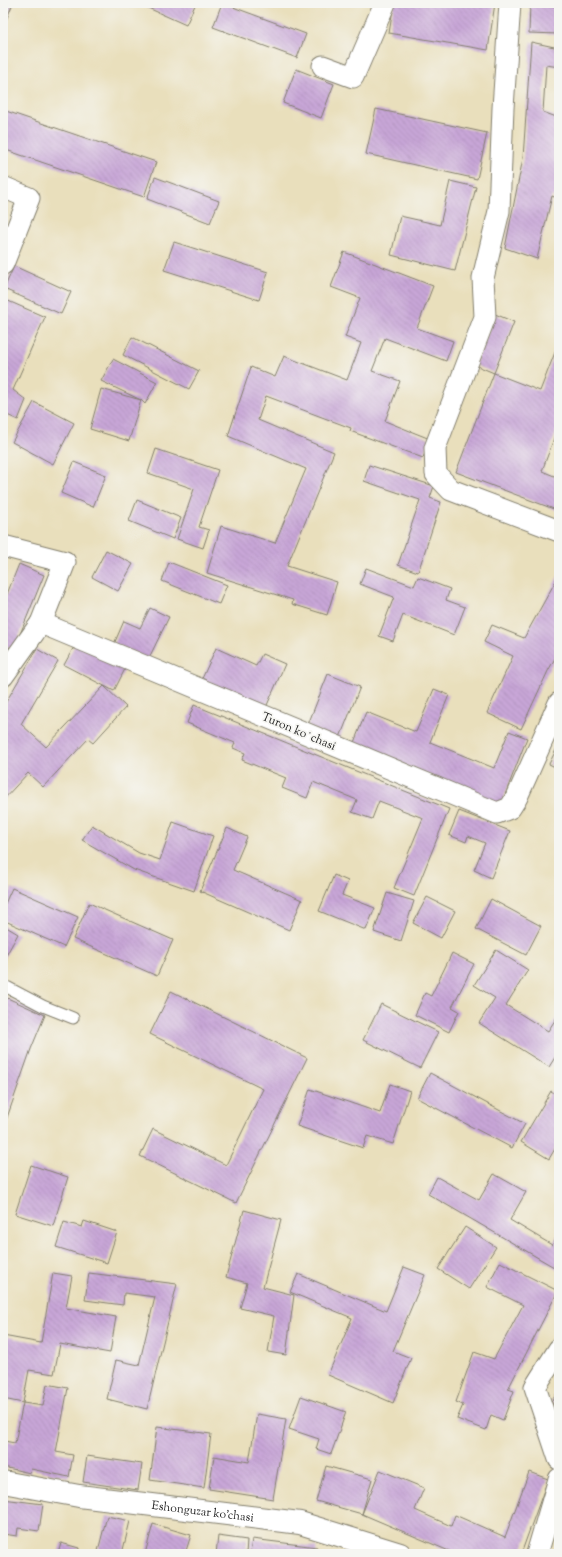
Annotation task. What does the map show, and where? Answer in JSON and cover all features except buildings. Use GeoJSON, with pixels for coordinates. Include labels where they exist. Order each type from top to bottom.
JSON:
{"type":"FeatureCollection","features":[{"type":"Feature","properties":{"kind":"street"},"geometry":{"type":"LineString","coordinates":[[323,66],[353,77],[385,3]]}},
{"type":"Feature","properties":{"kind":"street"},"geometry":{"type":"LineString","coordinates":[[510,3],[503,108],[499,211],[483,278],[485,317],[435,448],[436,474],[451,490],[559,531]]}},
{"type":"Feature","properties":{"kind":"street"},"geometry":{"type":"LineString","coordinates":[[3,187],[29,198],[3,264]]}},
{"type":"Feature","properties":{"kind":"street"},"geometry":{"type":"LineString","coordinates":[[3,546],[65,562],[41,623],[3,676]]}},
{"type":"Feature","properties":{"kind":"street","name":"Turon koʻchasi"},"geometry":{"type":"LineString","coordinates":[[41,623],[497,813],[510,808],[517,796],[559,703]]}},
{"type":"Feature","properties":{"kind":"street"},"geometry":{"type":"LineString","coordinates":[[559,1349],[535,1387],[559,1459]]}},
{"type":"Feature","properties":{"kind":"street"},"geometry":{"type":"LineString","coordinates":[[537,1554],[559,1479]]}},
{"type":"Feature","properties":{"kind":"street","name":"Eshonguzar ko'chasi"},"geometry":{"type":"LineString","coordinates":[[3,1482],[79,1496],[300,1524],[400,1554]]}},
{"type":"Feature","properties":{"kind":"lane"},"geometry":{"type":"LineString","coordinates":[[3,985],[43,1006],[74,1018]]}}]}
